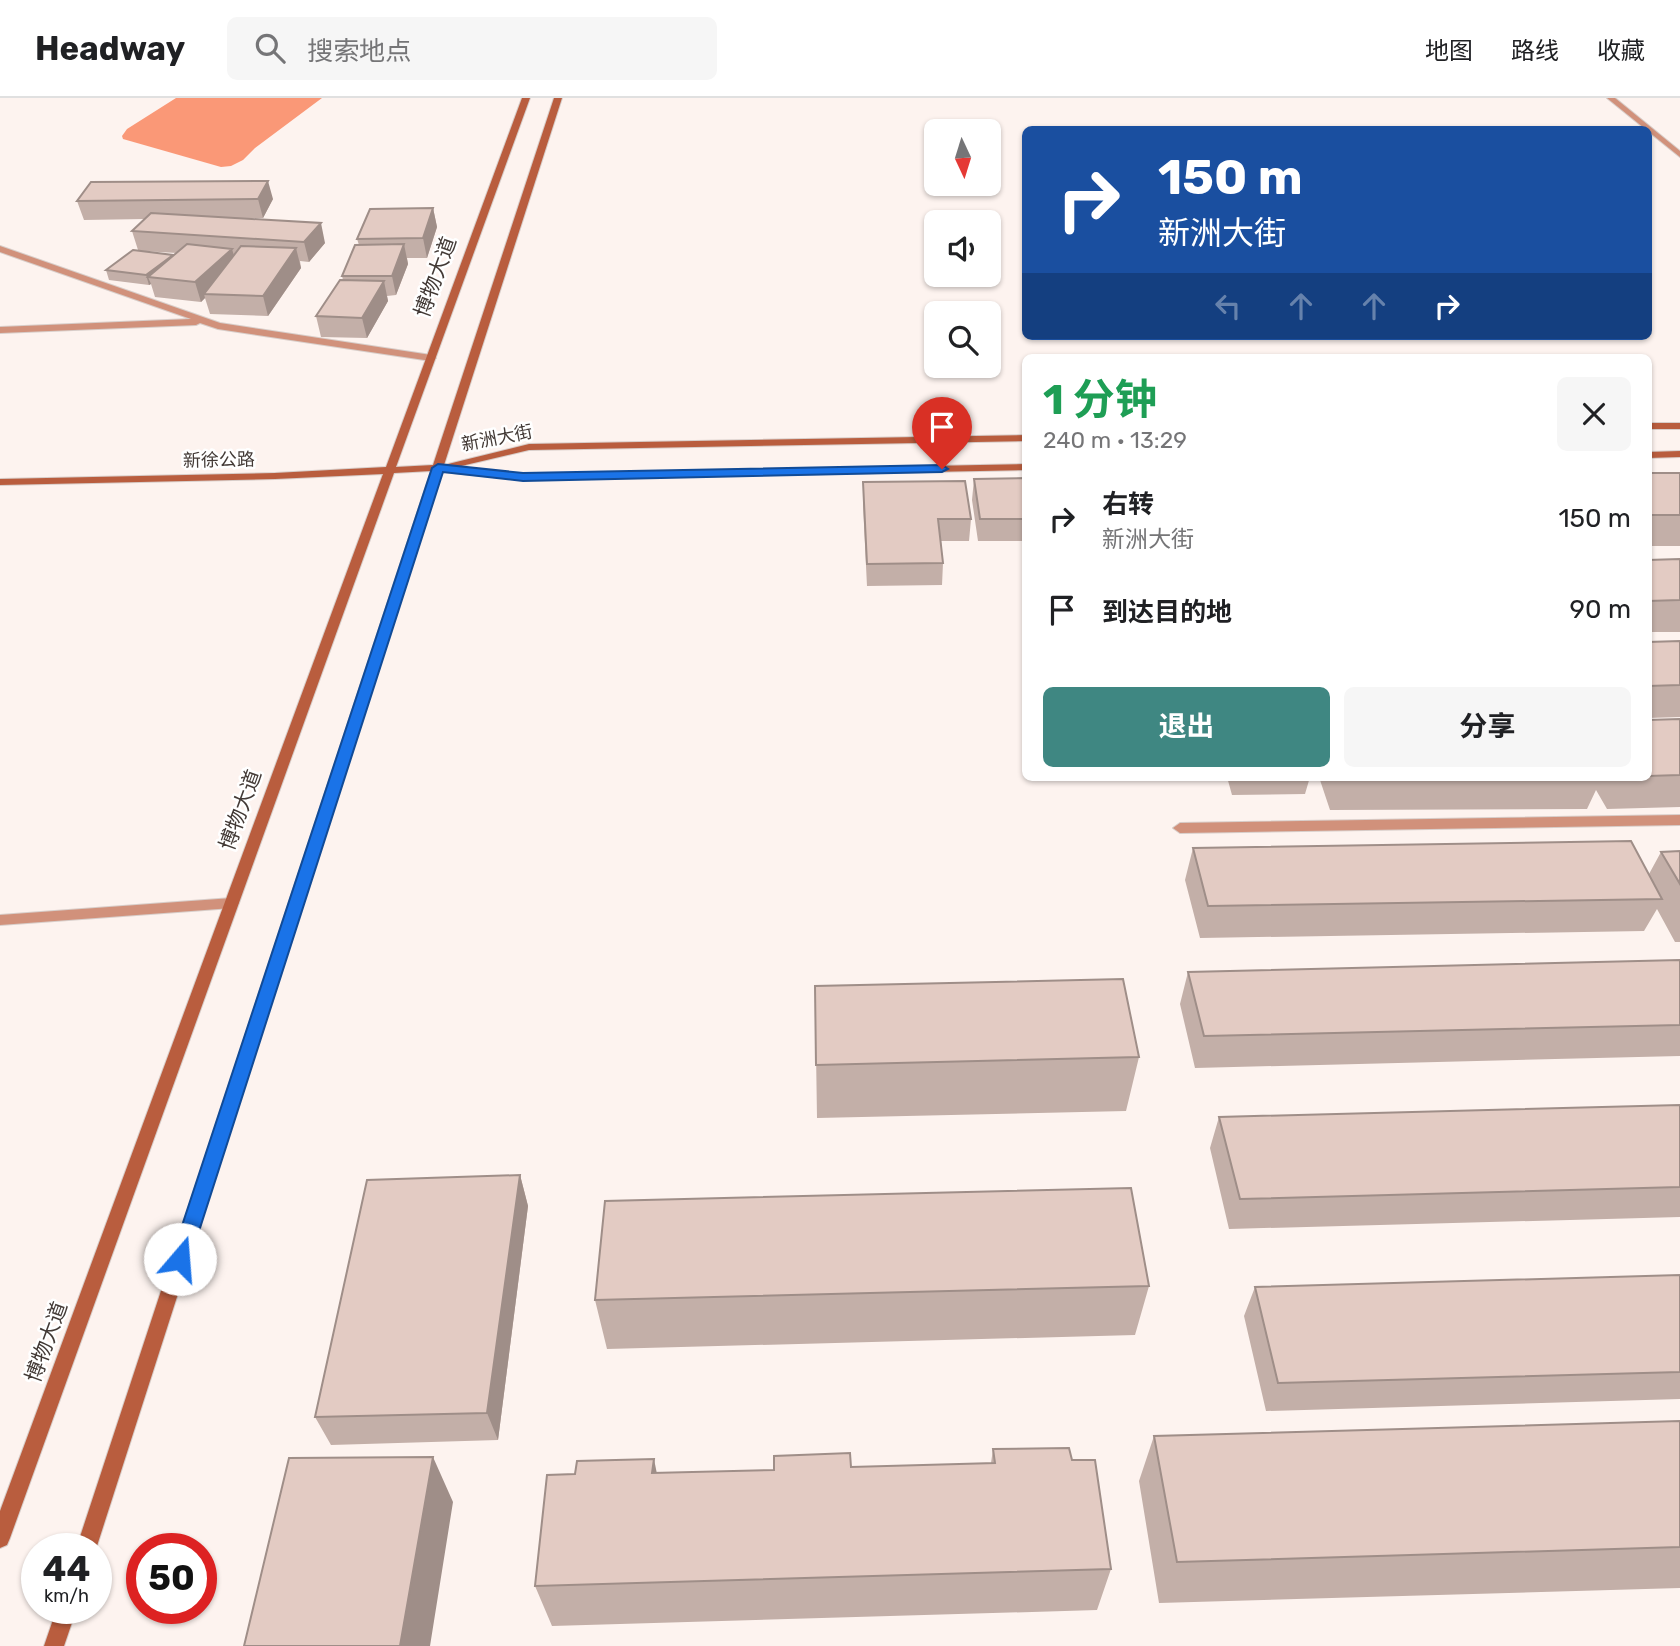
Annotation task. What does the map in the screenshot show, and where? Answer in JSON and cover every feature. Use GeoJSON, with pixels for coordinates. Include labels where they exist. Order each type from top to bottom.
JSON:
{"type":"FeatureCollection","features":[{"type":"Feature","properties":{"kind":"main road","name":"博物大道"},"geometry":{"type":"LineString","coordinates":[[0,1538],[526,98]]}},
{"type":"Feature","properties":{"kind":"main road"},"geometry":{"type":"LineString","coordinates":[[91,1533],[558,98]]}},
{"type":"Feature","properties":{"kind":"main road"},"geometry":{"type":"LineString","coordinates":[[1652,426],[1680,426]]}},
{"type":"Feature","properties":{"kind":"main road","name":"新洲大街"},"geometry":{"type":"LineString","coordinates":[[438,468],[529,447],[1022,438]]}},
{"type":"Feature","properties":{"kind":"main road"},"geometry":{"type":"LineString","coordinates":[[1652,455],[1680,454]]}},
{"type":"Feature","properties":{"kind":"main road","name":"新洲大街"},"geometry":{"type":"LineString","coordinates":[[438,468],[523,477],[1022,467]]}},
{"type":"Feature","properties":{"kind":"main road","name":"新徐公路"},"geometry":{"type":"LineString","coordinates":[[0,482],[275,476],[438,468]]}},
{"type":"Feature","properties":{"kind":"main road"},"geometry":{"type":"LineString","coordinates":[[54,1646],[62,1624]]}},
{"type":"Feature","properties":{"kind":"street"},"geometry":{"type":"LineString","coordinates":[[1611,98],[1645,126]]}},
{"type":"Feature","properties":{"kind":"street"},"geometry":{"type":"LineString","coordinates":[[1652,132],[1680,155]]}},
{"type":"Feature","properties":{"kind":"street"},"geometry":{"type":"LineString","coordinates":[[0,249],[218,326],[431,358]]}},
{"type":"Feature","properties":{"kind":"street"},"geometry":{"type":"LineString","coordinates":[[0,330],[204,322]]}},
{"type":"Feature","properties":{"kind":"street"},"geometry":{"type":"LineString","coordinates":[[1180,828],[1680,820]]}},
{"type":"Feature","properties":{"kind":"street"},"geometry":{"type":"LineString","coordinates":[[0,920],[232,903]]}},
{"type":"Feature","properties":{"kind":"shaded area"},"geometry":{"type":"Polygon","coordinates":[[[176,98],[322,98],[243,160],[221,167],[123,139],[127,129],[176,98]]]}},
{"type":"Feature","properties":{"kind":"building"},"geometry":{"type":"Polygon","coordinates":[[[268,181],[258,199],[77,201],[91,182],[268,181]]]}},
{"type":"Feature","properties":{"kind":"building"},"geometry":{"type":"Polygon","coordinates":[[[433,208],[423,238],[357,239],[370,209],[433,208]]]}},
{"type":"Feature","properties":{"kind":"building"},"geometry":{"type":"Polygon","coordinates":[[[151,213],[321,223],[304,242],[132,231],[151,213]]]}},
{"type":"Feature","properties":{"kind":"building"},"geometry":{"type":"Polygon","coordinates":[[[187,244],[232,249],[195,282],[148,277],[187,244]]]}},
{"type":"Feature","properties":{"kind":"building"},"geometry":{"type":"Polygon","coordinates":[[[404,244],[392,276],[342,276],[355,245],[404,244]]]}},
{"type":"Feature","properties":{"kind":"building"},"geometry":{"type":"Polygon","coordinates":[[[241,246],[296,248],[263,296],[204,294],[241,246]]]}},
{"type":"Feature","properties":{"kind":"building"},"geometry":{"type":"Polygon","coordinates":[[[133,250],[173,255],[146,275],[106,270],[133,250]]]}},
{"type":"Feature","properties":{"kind":"building"},"geometry":{"type":"Polygon","coordinates":[[[340,280],[384,281],[362,318],[316,316],[340,280]]]}},
{"type":"Feature","properties":{"kind":"building"},"geometry":{"type":"Polygon","coordinates":[[[1652,473],[1680,473],[1680,515],[1652,515],[1652,473]]]}},
{"type":"Feature","properties":{"kind":"building"},"geometry":{"type":"Polygon","coordinates":[[[1022,478],[1022,519],[980,519],[974,479],[1022,478]]]}},
{"type":"Feature","properties":{"kind":"building"},"geometry":{"type":"Polygon","coordinates":[[[965,481],[971,519],[938,519],[943,563],[867,564],[863,482],[965,481]]]}},
{"type":"Feature","properties":{"kind":"building"},"geometry":{"type":"Polygon","coordinates":[[[1680,559],[1680,600],[1652,601],[1652,560],[1680,559]]]}},
{"type":"Feature","properties":{"kind":"building"},"geometry":{"type":"Polygon","coordinates":[[[1680,641],[1680,685],[1652,686],[1652,642],[1680,641]]]}},
{"type":"Feature","properties":{"kind":"building"},"geometry":{"type":"Polygon","coordinates":[[[1680,719],[1680,775],[1652,776],[1652,720],[1680,719]]]}},
{"type":"Feature","properties":{"kind":"building"},"geometry":{"type":"Polygon","coordinates":[[[1631,841],[1662,899],[1208,906],[1193,848],[1631,841]]]}},
{"type":"Feature","properties":{"kind":"building"},"geometry":{"type":"Polygon","coordinates":[[[1680,851],[1680,884],[1661,852],[1680,851]]]}},
{"type":"Feature","properties":{"kind":"building"},"geometry":{"type":"Polygon","coordinates":[[[1680,960],[1680,1025],[1204,1036],[1188,972],[1680,960]]]}},
{"type":"Feature","properties":{"kind":"building"},"geometry":{"type":"Polygon","coordinates":[[[1123,979],[1139,1057],[816,1065],[815,986],[1123,979]]]}},
{"type":"Feature","properties":{"kind":"building"},"geometry":{"type":"Polygon","coordinates":[[[1680,1105],[1680,1187],[1240,1199],[1219,1117],[1680,1105]]]}},
{"type":"Feature","properties":{"kind":"building"},"geometry":{"type":"Polygon","coordinates":[[[520,1175],[487,1413],[315,1417],[367,1180],[520,1175]]]}},
{"type":"Feature","properties":{"kind":"building"},"geometry":{"type":"Polygon","coordinates":[[[1131,1188],[1149,1286],[595,1300],[605,1201],[1131,1188]]]}},
{"type":"Feature","properties":{"kind":"building"},"geometry":{"type":"Polygon","coordinates":[[[1680,1275],[1680,1372],[1278,1383],[1255,1287],[1680,1275]]]}},
{"type":"Feature","properties":{"kind":"building"},"geometry":{"type":"Polygon","coordinates":[[[1680,1421],[1680,1547],[1177,1562],[1154,1436],[1680,1421]]]}},
{"type":"Feature","properties":{"kind":"building"},"geometry":{"type":"Polygon","coordinates":[[[1069,1448],[1072,1460],[1095,1460],[1111,1569],[535,1586],[547,1475],[575,1474],[577,1461],[654,1459],[652,1473],[774,1470],[774,1456],[850,1453],[851,1467],[995,1463],[993,1449],[1069,1448]]]}},
{"type":"Feature","properties":{"kind":"building"},"geometry":{"type":"Polygon","coordinates":[[[433,1457],[400,1646],[244,1646],[289,1458],[433,1457]]]}},
{"type":"Feature","properties":{"kind":"route"},"geometry":{"type":"LineString","coordinates":[[180,1259],[438,468],[523,477],[942,469]]}}]}
